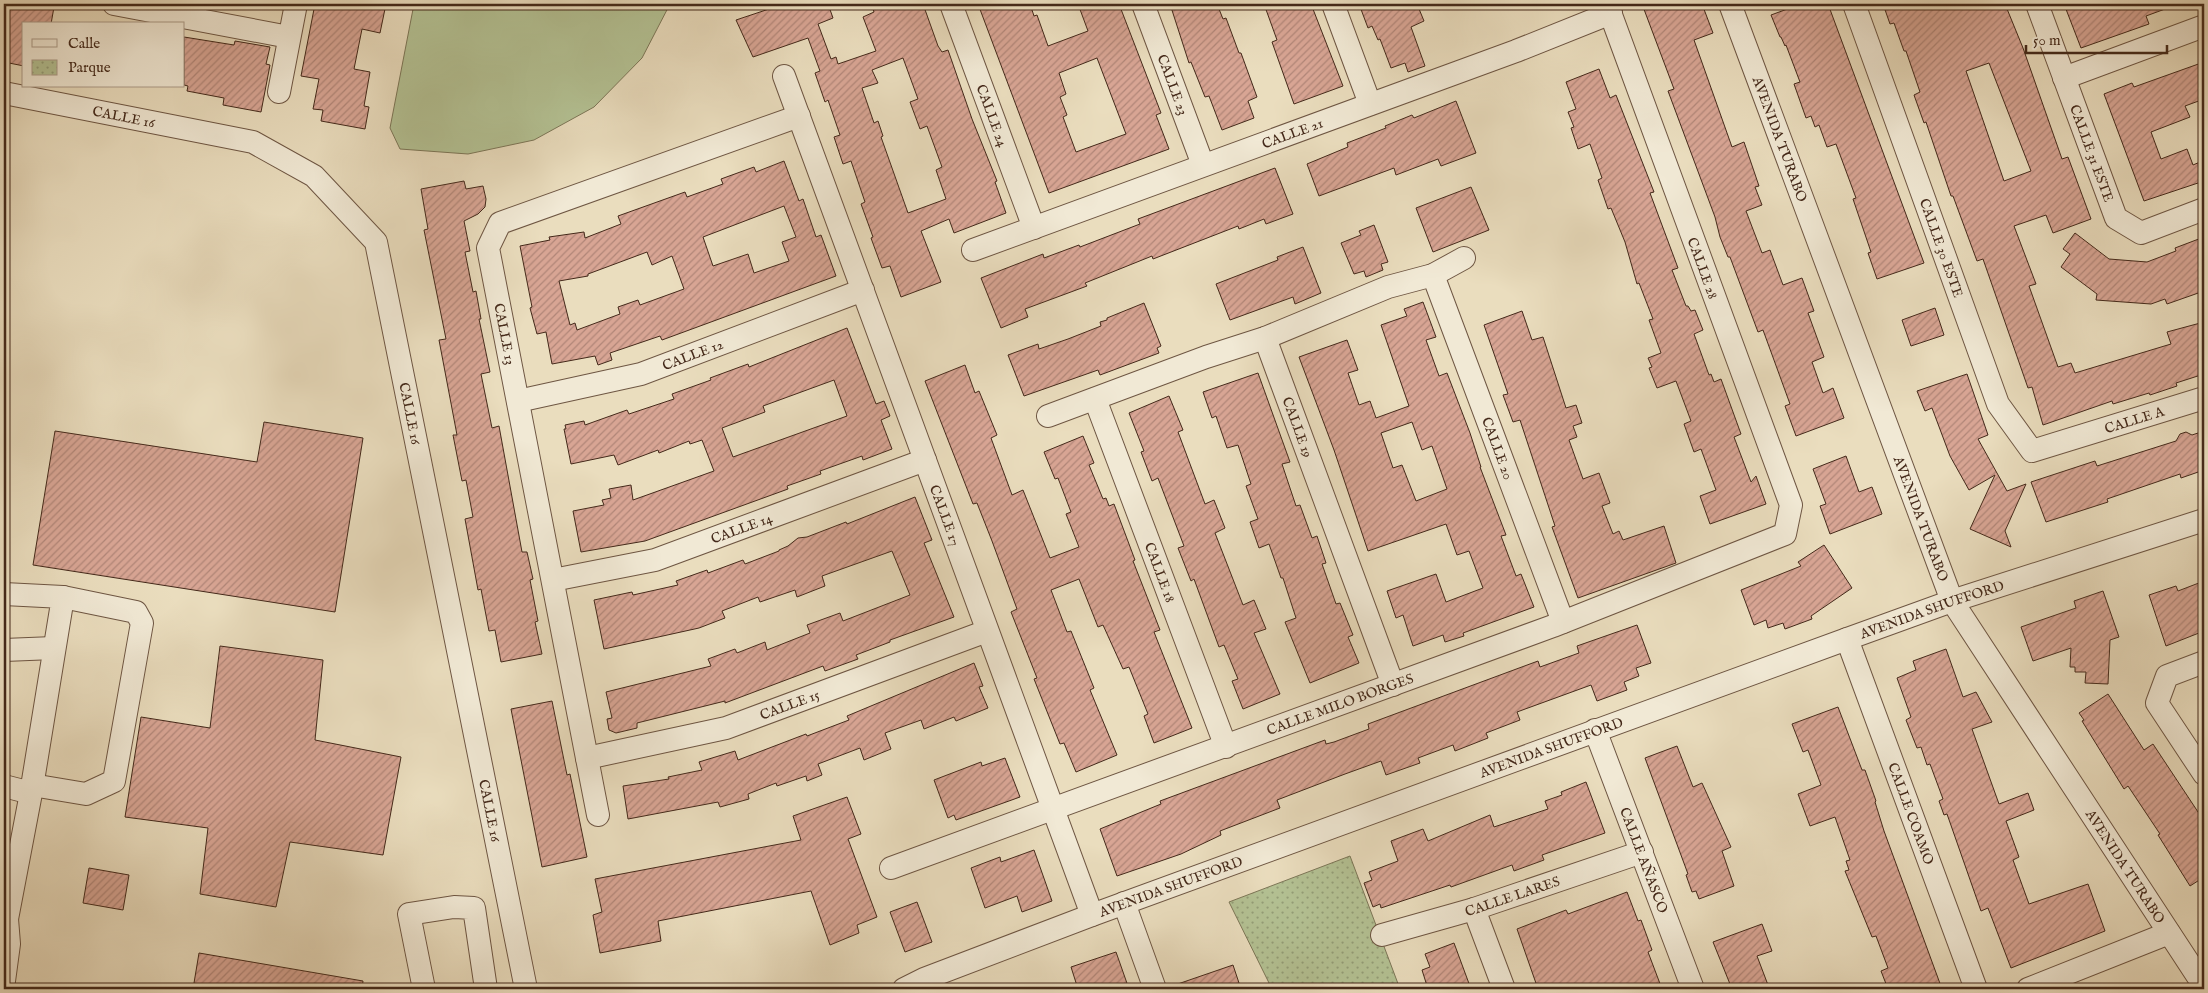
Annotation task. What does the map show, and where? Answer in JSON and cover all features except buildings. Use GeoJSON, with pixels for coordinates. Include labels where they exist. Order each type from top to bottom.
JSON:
{"type":"FeatureCollection","features":[{"type":"Feature","properties":{"kind":"street"},"geometry":{"type":"LineString","coordinates":[[114,4],[289,37]]}},
{"type":"Feature","properties":{"kind":"street"},"geometry":{"type":"LineString","coordinates":[[279,92],[296,4]]}},
{"type":"Feature","properties":{"kind":"street","name":"CALLE 24"},"geometry":{"type":"LineString","coordinates":[[951,4],[1034,228]]}},
{"type":"Feature","properties":{"kind":"street","name":"CALLE 23"},"geometry":{"type":"LineString","coordinates":[[1143,4],[1202,165]]}},
{"type":"Feature","properties":{"kind":"street"},"geometry":{"type":"LineString","coordinates":[[1333,4],[1370,104]]}},
{"type":"Feature","properties":{"kind":"street","name":"AVENIDA TURABO"},"geometry":{"type":"LineString","coordinates":[[1730,4],[1952,602],[2204,986]]}},
{"type":"Feature","properties":{"kind":"street","name":"CALLE 30 ESTE"},"geometry":{"type":"LineString","coordinates":[[1854,4],[1998,404],[2032,450],[2064,441]]}},
{"type":"Feature","properties":{"kind":"street","name":"CALLE 31 ESTE"},"geometry":{"type":"LineString","coordinates":[[2037,4],[2116,218],[2140,233],[2201,210]]}},
{"type":"Feature","properties":{"kind":"street","name":"CALLE 21"},"geometry":{"type":"LineString","coordinates":[[972,250],[1516,51],[1609,9]]}},
{"type":"Feature","properties":{"kind":"street","name":"CALLE 28"},"geometry":{"type":"LineString","coordinates":[[1609,9],[1791,505],[1785,534]]}},
{"type":"Feature","properties":{"kind":"street"},"geometry":{"type":"LineString","coordinates":[[2064,78],[2204,26]]}},
{"type":"Feature","properties":{"kind":"street","name":"CALLE 17"},"geometry":{"type":"LineString","coordinates":[[784,76],[1092,914]]}},
{"type":"Feature","properties":{"kind":"street","name":"CALLE 16"},"geometry":{"type":"LineString","coordinates":[[4,93],[252,142],[314,176],[376,242],[526,989]]}},
{"type":"Feature","properties":{"kind":"street","name":"CALLE 13"},"geometry":{"type":"LineString","coordinates":[[598,815],[488,248],[500,224],[799,116]]}},
{"type":"Feature","properties":{"kind":"street"},"geometry":{"type":"LineString","coordinates":[[1048,416],[1197,360],[1265,338],[1388,287],[1433,275],[1464,258]]}},
{"type":"Feature","properties":{"kind":"street","name":"CALLE 20"},"geometry":{"type":"LineString","coordinates":[[1433,275],[1563,622]]}},
{"type":"Feature","properties":{"kind":"street","name":"CALLE 12"},"geometry":{"type":"LineString","coordinates":[[518,400],[642,374],[863,290]]}},
{"type":"Feature","properties":{"kind":"street","name":"CALLE 19"},"geometry":{"type":"LineString","coordinates":[[1265,338],[1392,685]]}},
{"type":"Feature","properties":{"kind":"street","name":"CALLE A"},"geometry":{"type":"LineString","coordinates":[[2064,441],[2204,398]]}},
{"type":"Feature","properties":{"kind":"street","name":"CALLE 18"},"geometry":{"type":"LineString","coordinates":[[1095,399],[1226,747]]}},
{"type":"Feature","properties":{"kind":"street","name":"CALLE 14"},"geometry":{"type":"LineString","coordinates":[[553,580],[655,560],[925,460]]}},
{"type":"Feature","properties":{"kind":"street","name":"AVENIDA SHUFFORD"},"geometry":{"type":"LineString","coordinates":[[904,989],[924,979],[1092,914],[1847,639],[1952,602],[2204,520]]}},
{"type":"Feature","properties":{"kind":"street","name":"CALLE MILO BORGES"},"geometry":{"type":"LineString","coordinates":[[891,868],[1226,747],[1563,622],[1785,534]]}},
{"type":"Feature","properties":{"kind":"street"},"geometry":{"type":"LineString","coordinates":[[4,594],[63,597],[125,608],[136,612],[142,622],[114,780],[86,794],[4,786]]}},
{"type":"Feature","properties":{"kind":"street"},"geometry":{"type":"LineString","coordinates":[[4,981],[9,944],[6,918],[11,870],[32,789],[63,597]]}},
{"type":"Feature","properties":{"kind":"street","name":"CALLE 15"},"geometry":{"type":"LineString","coordinates":[[587,758],[726,728],[987,631]]}},
{"type":"Feature","properties":{"kind":"street","name":"CALLE COAMO"},"geometry":{"type":"LineString","coordinates":[[1847,639],[1976,989]]}},
{"type":"Feature","properties":{"kind":"street"},"geometry":{"type":"LineString","coordinates":[[4,650],[54,648]]}},
{"type":"Feature","properties":{"kind":"street"},"geometry":{"type":"LineString","coordinates":[[2204,662],[2167,676],[2157,703],[2204,774]]}},
{"type":"Feature","properties":{"kind":"street","name":"CALLE AÑASCO"},"geometry":{"type":"LineString","coordinates":[[1595,730],[1693,989]]}},
{"type":"Feature","properties":{"kind":"street","name":"CALLE LARES"},"geometry":{"type":"LineString","coordinates":[[1382,935],[1474,909],[1642,852]]}},
{"type":"Feature","properties":{"kind":"street"},"geometry":{"type":"LineString","coordinates":[[1124,903],[1155,989]]}},
{"type":"Feature","properties":{"kind":"street"},"geometry":{"type":"LineString","coordinates":[[424,989],[409,914],[464,907],[474,908],[486,989]]}},
{"type":"Feature","properties":{"kind":"street"},"geometry":{"type":"LineString","coordinates":[[1474,909],[1504,989]]}},
{"type":"Feature","properties":{"kind":"street"},"geometry":{"type":"LineString","coordinates":[[2028,989],[2169,933]]}},
{"type":"Feature","properties":{"kind":"green space"},"geometry":{"type":"Polygon","coordinates":[[[414,4],[670,4],[642,58],[594,107],[534,140],[468,154],[400,149],[390,128],[414,4]]]}},
{"type":"Feature","properties":{"kind":"green space"},"geometry":{"type":"Polygon","coordinates":[[[1350,856],[1400,989],[1272,989],[1229,902],[1350,856]]]}}]}
